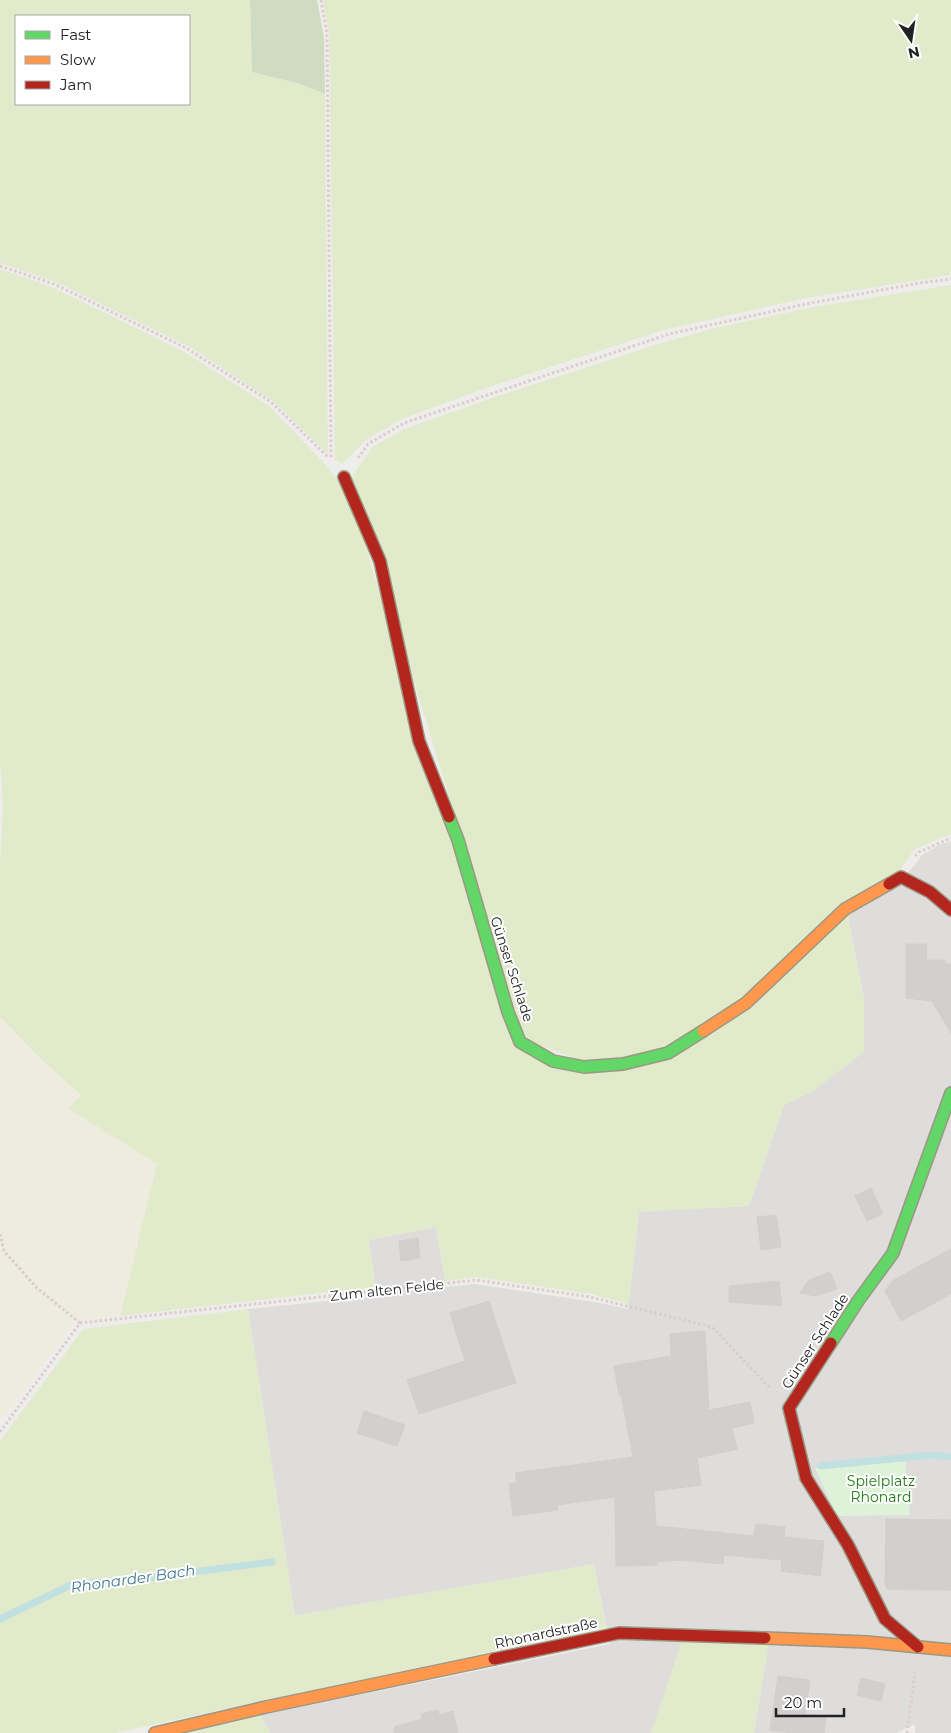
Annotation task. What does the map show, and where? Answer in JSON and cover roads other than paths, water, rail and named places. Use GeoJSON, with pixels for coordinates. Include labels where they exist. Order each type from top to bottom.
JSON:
{"type":"FeatureCollection","features":[{"type":"Feature","properties":{"kind":"street","name":"Günser Schlade"},"geometry":{"type":"LineString","coordinates":[[344,477],[380,561],[419,741],[458,840],[508,1012],[520,1042],[554,1061],[584,1067],[622,1064],[668,1053],[746,1003],[845,908],[901,877],[930,892],[951,910]]}},
{"type":"Feature","properties":{"kind":"street","name":"Günser Schlade"},"geometry":{"type":"LineString","coordinates":[[918,1647],[885,1619],[848,1544],[806,1478],[790,1408],[858,1301],[893,1253],[951,1093]]}},
{"type":"Feature","properties":{"kind":"street","name":"Rhonardstraße"},"geometry":{"type":"LineString","coordinates":[[155,1733],[276,1705],[618,1633],[866,1642],[951,1650]]}},
{"type":"Feature","properties":{"kind":"waterway","name":"Rhonarder Bach"},"geometry":{"type":"LineString","coordinates":[[821,1466],[931,1455],[951,1457]]}},
{"type":"Feature","properties":{"kind":"waterway","name":"Rhonarder Bach"},"geometry":{"type":"LineString","coordinates":[[0,1619],[71,1585],[138,1579],[272,1562]]}},
{"type":"Feature","properties":{"kind":"park label","name":"Spielplatz Rhonard"},"geometry":{"type":"Point","coordinates":[881,1489]}}]}
